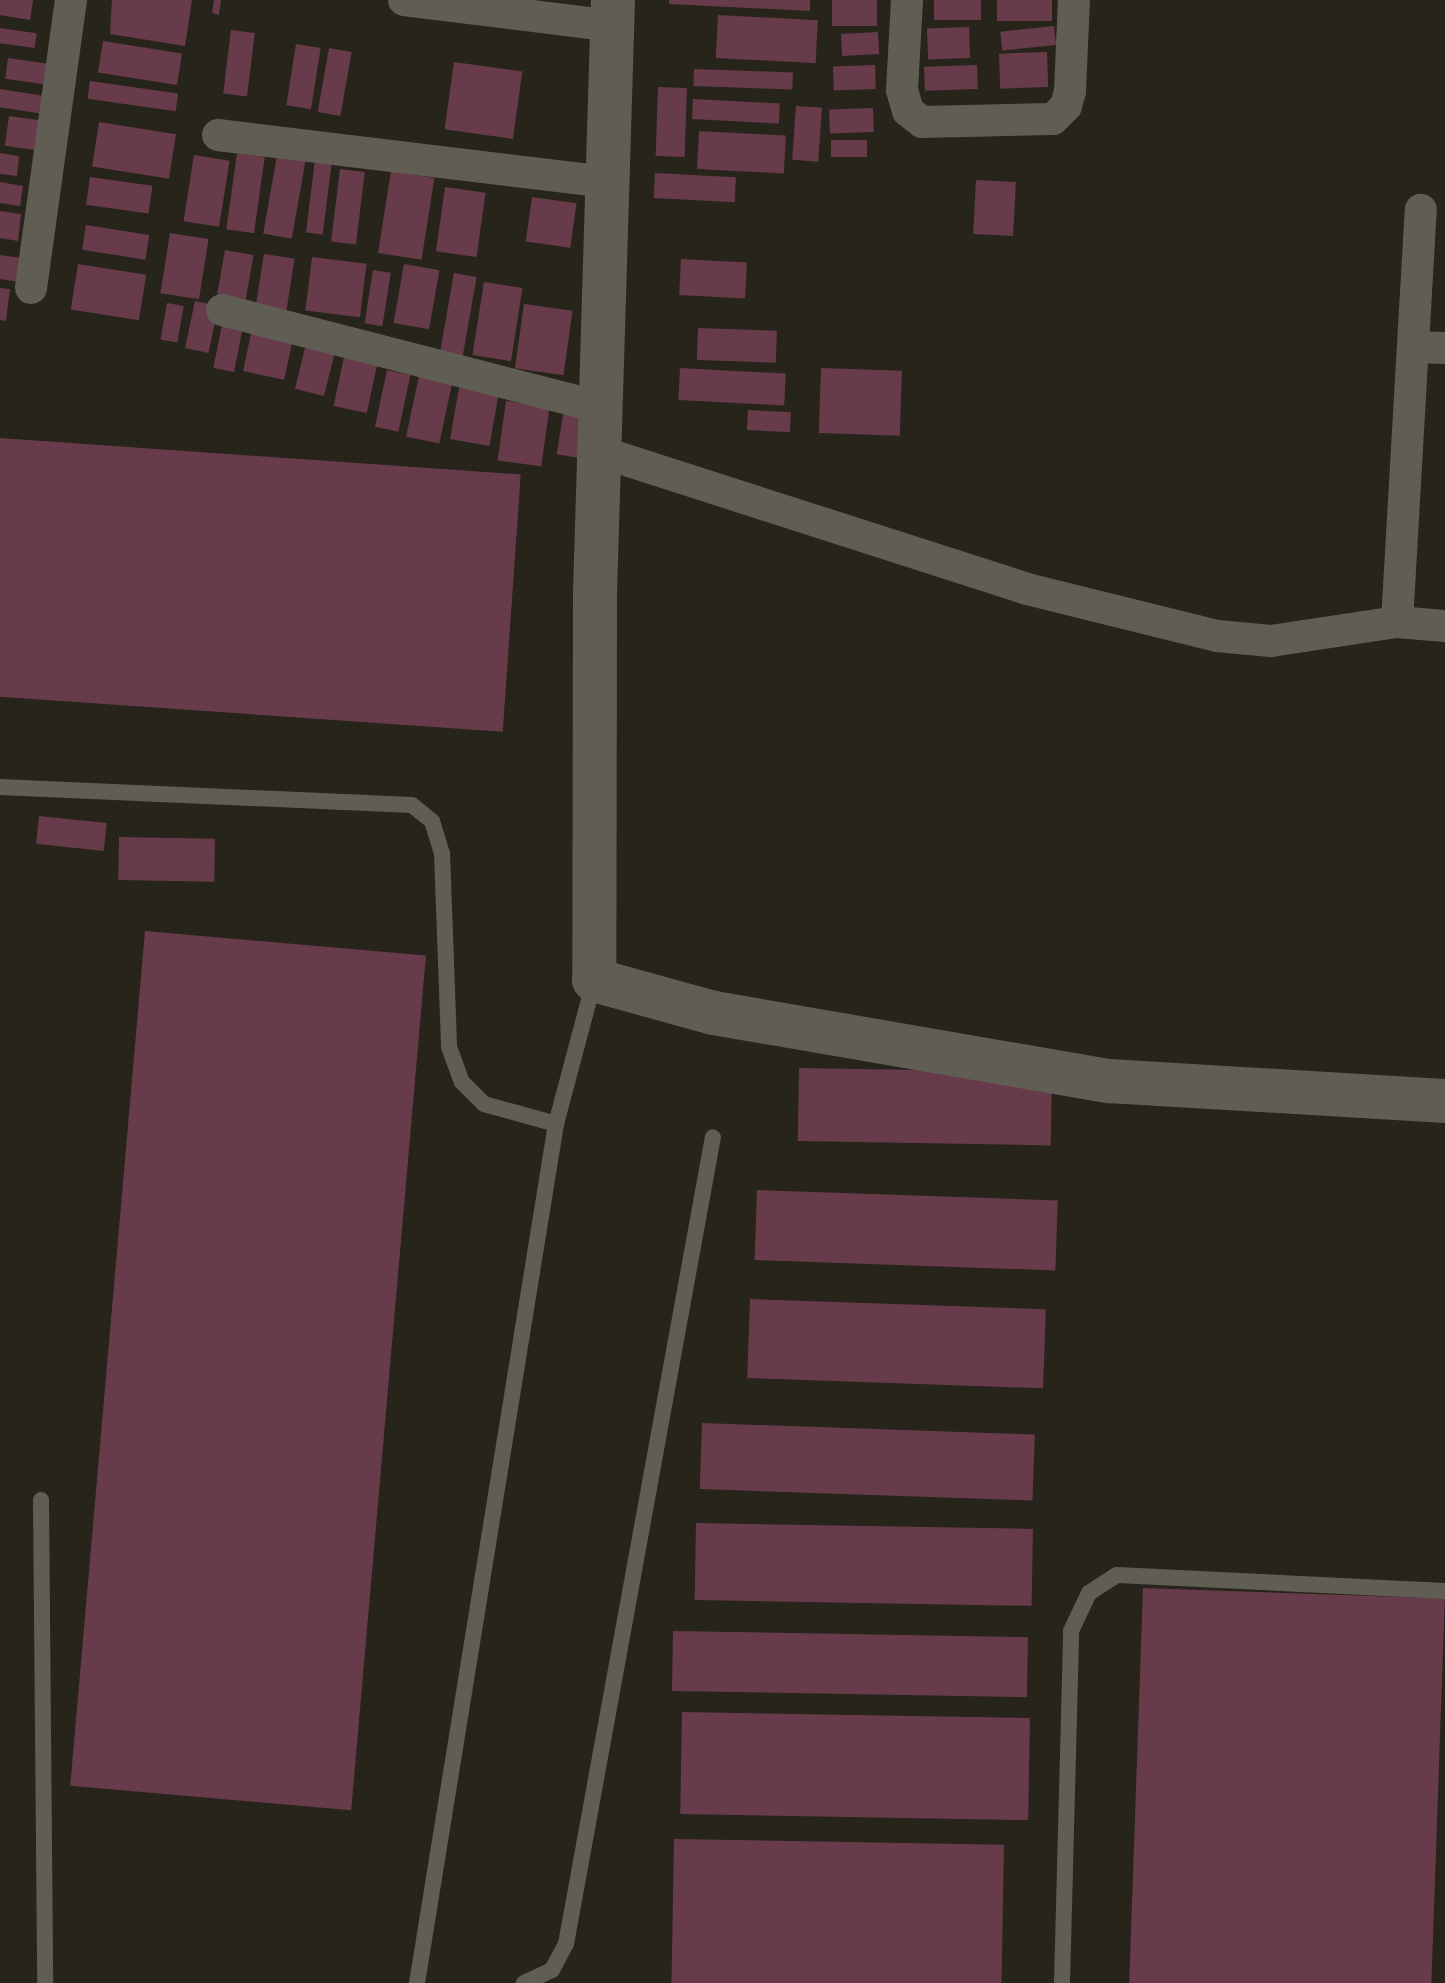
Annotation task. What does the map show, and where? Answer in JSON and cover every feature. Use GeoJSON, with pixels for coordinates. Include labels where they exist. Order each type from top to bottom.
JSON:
{"type":"FeatureCollection","features":[{"type":"Feature","properties":{"kind":"main road"},"geometry":{"type":"LineString","coordinates":[[613,13],[597,546],[594,980],[714,1013],[1109,1081],[1445,1101]]}},
{"type":"Feature","properties":{"kind":"street"},"geometry":{"type":"LineString","coordinates":[[31,288],[71,0]]}},
{"type":"Feature","properties":{"kind":"street"},"geometry":{"type":"LineString","coordinates":[[404,0],[613,13]]}},
{"type":"Feature","properties":{"kind":"street"},"geometry":{"type":"LineString","coordinates":[[907,0],[902,90],[908,111],[922,122],[1053,119],[1066,106],[1070,91],[1074,0]]}},
{"type":"Feature","properties":{"kind":"street"},"geometry":{"type":"LineString","coordinates":[[218,135],[606,182]]}},
{"type":"Feature","properties":{"kind":"street"},"geometry":{"type":"LineString","coordinates":[[1397,622],[1429,347],[1421,210]]}},
{"type":"Feature","properties":{"kind":"street"},"geometry":{"type":"LineString","coordinates":[[222,310],[603,408]]}},
{"type":"Feature","properties":{"kind":"street"},"geometry":{"type":"LineString","coordinates":[[601,467],[1027,589],[1217,636],[1271,641],[1397,622],[1445,626]]}},
{"type":"Feature","properties":{"kind":"lane"},"geometry":{"type":"LineString","coordinates":[[0,787],[412,805],[432,821],[442,853],[449,1047],[462,1082],[484,1104],[556,1124]]}},
{"type":"Feature","properties":{"kind":"lane"},"geometry":{"type":"LineString","coordinates":[[417,1983],[556,1124],[594,980]]}},
{"type":"Feature","properties":{"kind":"lane"},"geometry":{"type":"LineString","coordinates":[[524,1983],[552,1970],[566,1944],[713,1137]]}},
{"type":"Feature","properties":{"kind":"lane"},"geometry":{"type":"LineString","coordinates":[[41,1500],[45,1983]]}},
{"type":"Feature","properties":{"kind":"lane"},"geometry":{"type":"LineString","coordinates":[[1062,1983],[1071,1631],[1089,1593],[1117,1575],[1445,1591]]}},
{"type":"Feature","properties":{"kind":"building"},"geometry":{"type":"Polygon","coordinates":[[[0,0],[33,0],[30,20],[0,15],[0,0]]]}},
{"type":"Feature","properties":{"kind":"building"},"geometry":{"type":"Polygon","coordinates":[[[112,0],[192,0],[185,46],[110,34],[112,0]]]}},
{"type":"Feature","properties":{"kind":"building"},"geometry":{"type":"Polygon","coordinates":[[[214,0],[221,0],[219,15],[212,13],[214,0]]]}},
{"type":"Feature","properties":{"kind":"building"},"geometry":{"type":"Polygon","coordinates":[[[669,0],[810,0],[810,11],[669,4],[669,0]]]}},
{"type":"Feature","properties":{"kind":"building"},"geometry":{"type":"Polygon","coordinates":[[[832,0],[877,0],[877,26],[832,26],[832,0]]]}},
{"type":"Feature","properties":{"kind":"building"},"geometry":{"type":"Polygon","coordinates":[[[934,0],[981,0],[981,20],[934,20],[934,0]]]}},
{"type":"Feature","properties":{"kind":"building"},"geometry":{"type":"Polygon","coordinates":[[[997,0],[1052,0],[1052,21],[997,21],[997,0]]]}},
{"type":"Feature","properties":{"kind":"building"},"geometry":{"type":"Polygon","coordinates":[[[718,15],[818,20],[816,63],[716,58],[718,15]]]}},
{"type":"Feature","properties":{"kind":"building"},"geometry":{"type":"Polygon","coordinates":[[[1054,26],[1056,45],[1002,51],[1000,32],[1054,26]]]}},
{"type":"Feature","properties":{"kind":"building"},"geometry":{"type":"Polygon","coordinates":[[[969,27],[970,58],[928,59],[927,28],[969,27]]]}},
{"type":"Feature","properties":{"kind":"building"},"geometry":{"type":"Polygon","coordinates":[[[0,28],[37,33],[35,48],[0,43],[0,28]]]}},
{"type":"Feature","properties":{"kind":"building"},"geometry":{"type":"Polygon","coordinates":[[[231,30],[255,33],[247,96],[223,94],[231,30]]]}},
{"type":"Feature","properties":{"kind":"building"},"geometry":{"type":"Polygon","coordinates":[[[878,32],[879,54],[842,56],[841,34],[878,32]]]}},
{"type":"Feature","properties":{"kind":"building"},"geometry":{"type":"Polygon","coordinates":[[[103,41],[182,54],[177,85],[98,73],[103,41]]]}},
{"type":"Feature","properties":{"kind":"building"},"geometry":{"type":"Polygon","coordinates":[[[296,44],[321,48],[311,109],[286,105],[296,44]]]}},
{"type":"Feature","properties":{"kind":"building"},"geometry":{"type":"Polygon","coordinates":[[[329,48],[352,52],[340,116],[318,112],[329,48]]]}},
{"type":"Feature","properties":{"kind":"building"},"geometry":{"type":"Polygon","coordinates":[[[1047,52],[1048,87],[1000,89],[999,54],[1047,52]]]}},
{"type":"Feature","properties":{"kind":"building"},"geometry":{"type":"Polygon","coordinates":[[[8,58],[49,64],[46,85],[5,79],[8,58]]]}},
{"type":"Feature","properties":{"kind":"building"},"geometry":{"type":"Polygon","coordinates":[[[454,62],[522,72],[513,139],[445,129],[454,62]]]}},
{"type":"Feature","properties":{"kind":"building"},"geometry":{"type":"Polygon","coordinates":[[[875,65],[876,89],[834,90],[833,66],[875,65]]]}},
{"type":"Feature","properties":{"kind":"building"},"geometry":{"type":"Polygon","coordinates":[[[977,65],[978,89],[925,91],[924,67],[977,65]]]}},
{"type":"Feature","properties":{"kind":"building"},"geometry":{"type":"Polygon","coordinates":[[[694,69],[793,72],[792,89],[693,86],[694,69]]]}},
{"type":"Feature","properties":{"kind":"building"},"geometry":{"type":"Polygon","coordinates":[[[90,81],[178,93],[176,111],[87,99],[90,81]]]}},
{"type":"Feature","properties":{"kind":"building"},"geometry":{"type":"Polygon","coordinates":[[[658,87],[687,88],[685,157],[656,156],[658,87]]]}},
{"type":"Feature","properties":{"kind":"building"},"geometry":{"type":"Polygon","coordinates":[[[0,89],[44,96],[42,114],[0,107],[0,89]]]}},
{"type":"Feature","properties":{"kind":"building"},"geometry":{"type":"Polygon","coordinates":[[[693,99],[780,104],[779,124],[692,119],[693,99]]]}},
{"type":"Feature","properties":{"kind":"building"},"geometry":{"type":"Polygon","coordinates":[[[796,106],[822,108],[818,162],[792,160],[796,106]]]}},
{"type":"Feature","properties":{"kind":"building"},"geometry":{"type":"Polygon","coordinates":[[[873,108],[874,132],[830,134],[829,110],[873,108]]]}},
{"type":"Feature","properties":{"kind":"building"},"geometry":{"type":"Polygon","coordinates":[[[9,116],[43,121],[38,150],[5,146],[9,116]]]}},
{"type":"Feature","properties":{"kind":"building"},"geometry":{"type":"Polygon","coordinates":[[[99,122],[176,134],[169,179],[92,166],[99,122]]]}},
{"type":"Feature","properties":{"kind":"building"},"geometry":{"type":"Polygon","coordinates":[[[699,131],[786,136],[784,174],[697,169],[699,131]]]}},
{"type":"Feature","properties":{"kind":"building"},"geometry":{"type":"Polygon","coordinates":[[[831,140],[867,140],[867,157],[831,157],[831,140]]]}},
{"type":"Feature","properties":{"kind":"building"},"geometry":{"type":"Polygon","coordinates":[[[279,144],[308,149],[292,239],[263,234],[279,144]]]}},
{"type":"Feature","properties":{"kind":"building"},"geometry":{"type":"Polygon","coordinates":[[[0,153],[19,156],[17,176],[0,174],[0,153]]]}},
{"type":"Feature","properties":{"kind":"building"},"geometry":{"type":"Polygon","coordinates":[[[237,153],[265,157],[254,233],[226,229],[237,153]]]}},
{"type":"Feature","properties":{"kind":"building"},"geometry":{"type":"Polygon","coordinates":[[[194,155],[230,161],[219,227],[184,221],[194,155]]]}},
{"type":"Feature","properties":{"kind":"building"},"geometry":{"type":"Polygon","coordinates":[[[315,159],[332,161],[323,235],[306,232],[315,159]]]}},
{"type":"Feature","properties":{"kind":"building"},"geometry":{"type":"Polygon","coordinates":[[[340,169],[365,172],[356,245],[331,241],[340,169]]]}},
{"type":"Feature","properties":{"kind":"building"},"geometry":{"type":"Polygon","coordinates":[[[391,171],[434,178],[421,260],[378,253],[391,171]]]}},
{"type":"Feature","properties":{"kind":"building"},"geometry":{"type":"Polygon","coordinates":[[[655,173],[736,177],[735,202],[654,198],[655,173]]]}},
{"type":"Feature","properties":{"kind":"building"},"geometry":{"type":"Polygon","coordinates":[[[90,177],[152,186],[148,213],[86,205],[90,177]]]}},
{"type":"Feature","properties":{"kind":"building"},"geometry":{"type":"Polygon","coordinates":[[[976,180],[1016,182],[1013,236],[973,234],[976,180]]]}},
{"type":"Feature","properties":{"kind":"building"},"geometry":{"type":"Polygon","coordinates":[[[0,182],[23,186],[20,206],[0,203],[0,182]]]}},
{"type":"Feature","properties":{"kind":"building"},"geometry":{"type":"Polygon","coordinates":[[[445,187],[486,193],[477,257],[436,251],[445,187]]]}},
{"type":"Feature","properties":{"kind":"building"},"geometry":{"type":"Polygon","coordinates":[[[532,197],[577,203],[570,248],[526,242],[532,197]]]}},
{"type":"Feature","properties":{"kind":"building"},"geometry":{"type":"Polygon","coordinates":[[[0,211],[21,214],[18,241],[0,238],[0,211]]]}},
{"type":"Feature","properties":{"kind":"building"},"geometry":{"type":"Polygon","coordinates":[[[86,225],[149,235],[145,260],[82,250],[86,225]]]}},
{"type":"Feature","properties":{"kind":"building"},"geometry":{"type":"Polygon","coordinates":[[[170,233],[209,239],[199,299],[160,293],[170,233]]]}},
{"type":"Feature","properties":{"kind":"building"},"geometry":{"type":"Polygon","coordinates":[[[225,250],[254,255],[246,299],[217,294],[225,250]]]}},
{"type":"Feature","properties":{"kind":"building"},"geometry":{"type":"Polygon","coordinates":[[[264,254],[295,259],[285,318],[255,313],[264,254]]]}},
{"type":"Feature","properties":{"kind":"building"},"geometry":{"type":"Polygon","coordinates":[[[0,255],[22,258],[19,282],[0,279],[0,255]]]}},
{"type":"Feature","properties":{"kind":"building"},"geometry":{"type":"Polygon","coordinates":[[[312,257],[367,264],[360,317],[305,311],[312,257]]]}},
{"type":"Feature","properties":{"kind":"building"},"geometry":{"type":"Polygon","coordinates":[[[681,259],[747,262],[745,298],[679,295],[681,259]]]}},
{"type":"Feature","properties":{"kind":"building"},"geometry":{"type":"Polygon","coordinates":[[[78,264],[146,275],[139,320],[71,309],[78,264]]]}},
{"type":"Feature","properties":{"kind":"building"},"geometry":{"type":"Polygon","coordinates":[[[404,264],[439,270],[429,329],[394,323],[404,264]]]}},
{"type":"Feature","properties":{"kind":"building"},"geometry":{"type":"Polygon","coordinates":[[[373,270],[391,273],[382,326],[365,323],[373,270]]]}},
{"type":"Feature","properties":{"kind":"building"},"geometry":{"type":"Polygon","coordinates":[[[454,273],[477,277],[462,358],[440,354],[454,273]]]}},
{"type":"Feature","properties":{"kind":"building"},"geometry":{"type":"Polygon","coordinates":[[[484,282],[523,288],[511,361],[472,355],[484,282]]]}},
{"type":"Feature","properties":{"kind":"building"},"geometry":{"type":"Polygon","coordinates":[[[0,288],[10,289],[6,321],[0,320],[0,288]]]}},
{"type":"Feature","properties":{"kind":"building"},"geometry":{"type":"Polygon","coordinates":[[[195,301],[218,306],[208,353],[185,348],[195,301]]]}},
{"type":"Feature","properties":{"kind":"building"},"geometry":{"type":"Polygon","coordinates":[[[167,303],[184,306],[177,342],[161,339],[167,303]]]}},
{"type":"Feature","properties":{"kind":"building"},"geometry":{"type":"Polygon","coordinates":[[[524,304],[573,311],[563,375],[515,368],[524,304]]]}},
{"type":"Feature","properties":{"kind":"building"},"geometry":{"type":"Polygon","coordinates":[[[223,319],[244,323],[234,372],[213,368],[223,319]]]}},
{"type":"Feature","properties":{"kind":"building"},"geometry":{"type":"Polygon","coordinates":[[[698,328],[777,331],[776,363],[697,360],[698,328]]]}},
{"type":"Feature","properties":{"kind":"building"},"geometry":{"type":"Polygon","coordinates":[[[252,329],[293,338],[284,380],[243,371],[252,329]]]}},
{"type":"Feature","properties":{"kind":"building"},"geometry":{"type":"Polygon","coordinates":[[[306,344],[335,351],[324,396],[295,389],[306,344]]]}},
{"type":"Feature","properties":{"kind":"building"},"geometry":{"type":"Polygon","coordinates":[[[344,357],[377,364],[367,413],[334,406],[344,357]]]}},
{"type":"Feature","properties":{"kind":"building"},"geometry":{"type":"Polygon","coordinates":[[[680,368],[786,374],[784,406],[678,400],[680,368]]]}},
{"type":"Feature","properties":{"kind":"building"},"geometry":{"type":"Polygon","coordinates":[[[821,368],[902,371],[900,436],[819,433],[821,368]]]}},
{"type":"Feature","properties":{"kind":"building"},"geometry":{"type":"Polygon","coordinates":[[[387,370],[410,375],[398,432],[375,427],[387,370]]]}},
{"type":"Feature","properties":{"kind":"building"},"geometry":{"type":"Polygon","coordinates":[[[420,371],[453,378],[439,444],[406,437],[420,371]]]}},
{"type":"Feature","properties":{"kind":"building"},"geometry":{"type":"Polygon","coordinates":[[[461,377],[500,384],[489,446],[450,439],[461,377]]]}},
{"type":"Feature","properties":{"kind":"building"},"geometry":{"type":"Polygon","coordinates":[[[506,401],[550,407],[541,467],[498,460],[506,401]]]}},
{"type":"Feature","properties":{"kind":"building"},"geometry":{"type":"Polygon","coordinates":[[[565,402],[595,407],[586,459],[557,454],[565,402]]]}},
{"type":"Feature","properties":{"kind":"building"},"geometry":{"type":"Polygon","coordinates":[[[748,410],[791,412],[790,432],[747,430],[748,410]]]}},
{"type":"Feature","properties":{"kind":"building"},"geometry":{"type":"Polygon","coordinates":[[[0,438],[521,474],[503,732],[0,697],[0,438]]]}},
{"type":"Feature","properties":{"kind":"building"},"geometry":{"type":"Polygon","coordinates":[[[39,816],[107,823],[104,851],[36,844],[39,816]]]}},
{"type":"Feature","properties":{"kind":"building"},"geometry":{"type":"Polygon","coordinates":[[[119,837],[215,839],[214,882],[118,880],[119,837]]]}},
{"type":"Feature","properties":{"kind":"building"},"geometry":{"type":"Polygon","coordinates":[[[145,931],[426,956],[351,1810],[70,1786],[145,931]]]}},
{"type":"Feature","properties":{"kind":"building"},"geometry":{"type":"Polygon","coordinates":[[[799,1068],[1052,1072],[1051,1145],[798,1141],[799,1068]]]}},
{"type":"Feature","properties":{"kind":"building"},"geometry":{"type":"Polygon","coordinates":[[[757,1190],[1058,1201],[1055,1270],[755,1260],[757,1190]]]}},
{"type":"Feature","properties":{"kind":"building"},"geometry":{"type":"Polygon","coordinates":[[[750,1299],[1046,1309],[1043,1388],[747,1378],[750,1299]]]}},
{"type":"Feature","properties":{"kind":"building"},"geometry":{"type":"Polygon","coordinates":[[[702,1423],[1035,1435],[1032,1501],[700,1489],[702,1423]]]}},
{"type":"Feature","properties":{"kind":"building"},"geometry":{"type":"Polygon","coordinates":[[[696,1523],[1033,1529],[1032,1606],[695,1600],[696,1523]]]}},
{"type":"Feature","properties":{"kind":"building"},"geometry":{"type":"Polygon","coordinates":[[[1143,1588],[1445,1599],[1431,1983],[1129,1983],[1143,1588]]]}},
{"type":"Feature","properties":{"kind":"building"},"geometry":{"type":"Polygon","coordinates":[[[673,1631],[1028,1637],[1027,1697],[672,1691],[673,1631]]]}},
{"type":"Feature","properties":{"kind":"building"},"geometry":{"type":"Polygon","coordinates":[[[682,1712],[1030,1718],[1028,1820],[680,1814],[682,1712]]]}},
{"type":"Feature","properties":{"kind":"building"},"geometry":{"type":"Polygon","coordinates":[[[674,1839],[1004,1845],[1002,1983],[671,1983],[674,1839]]]}}]}
